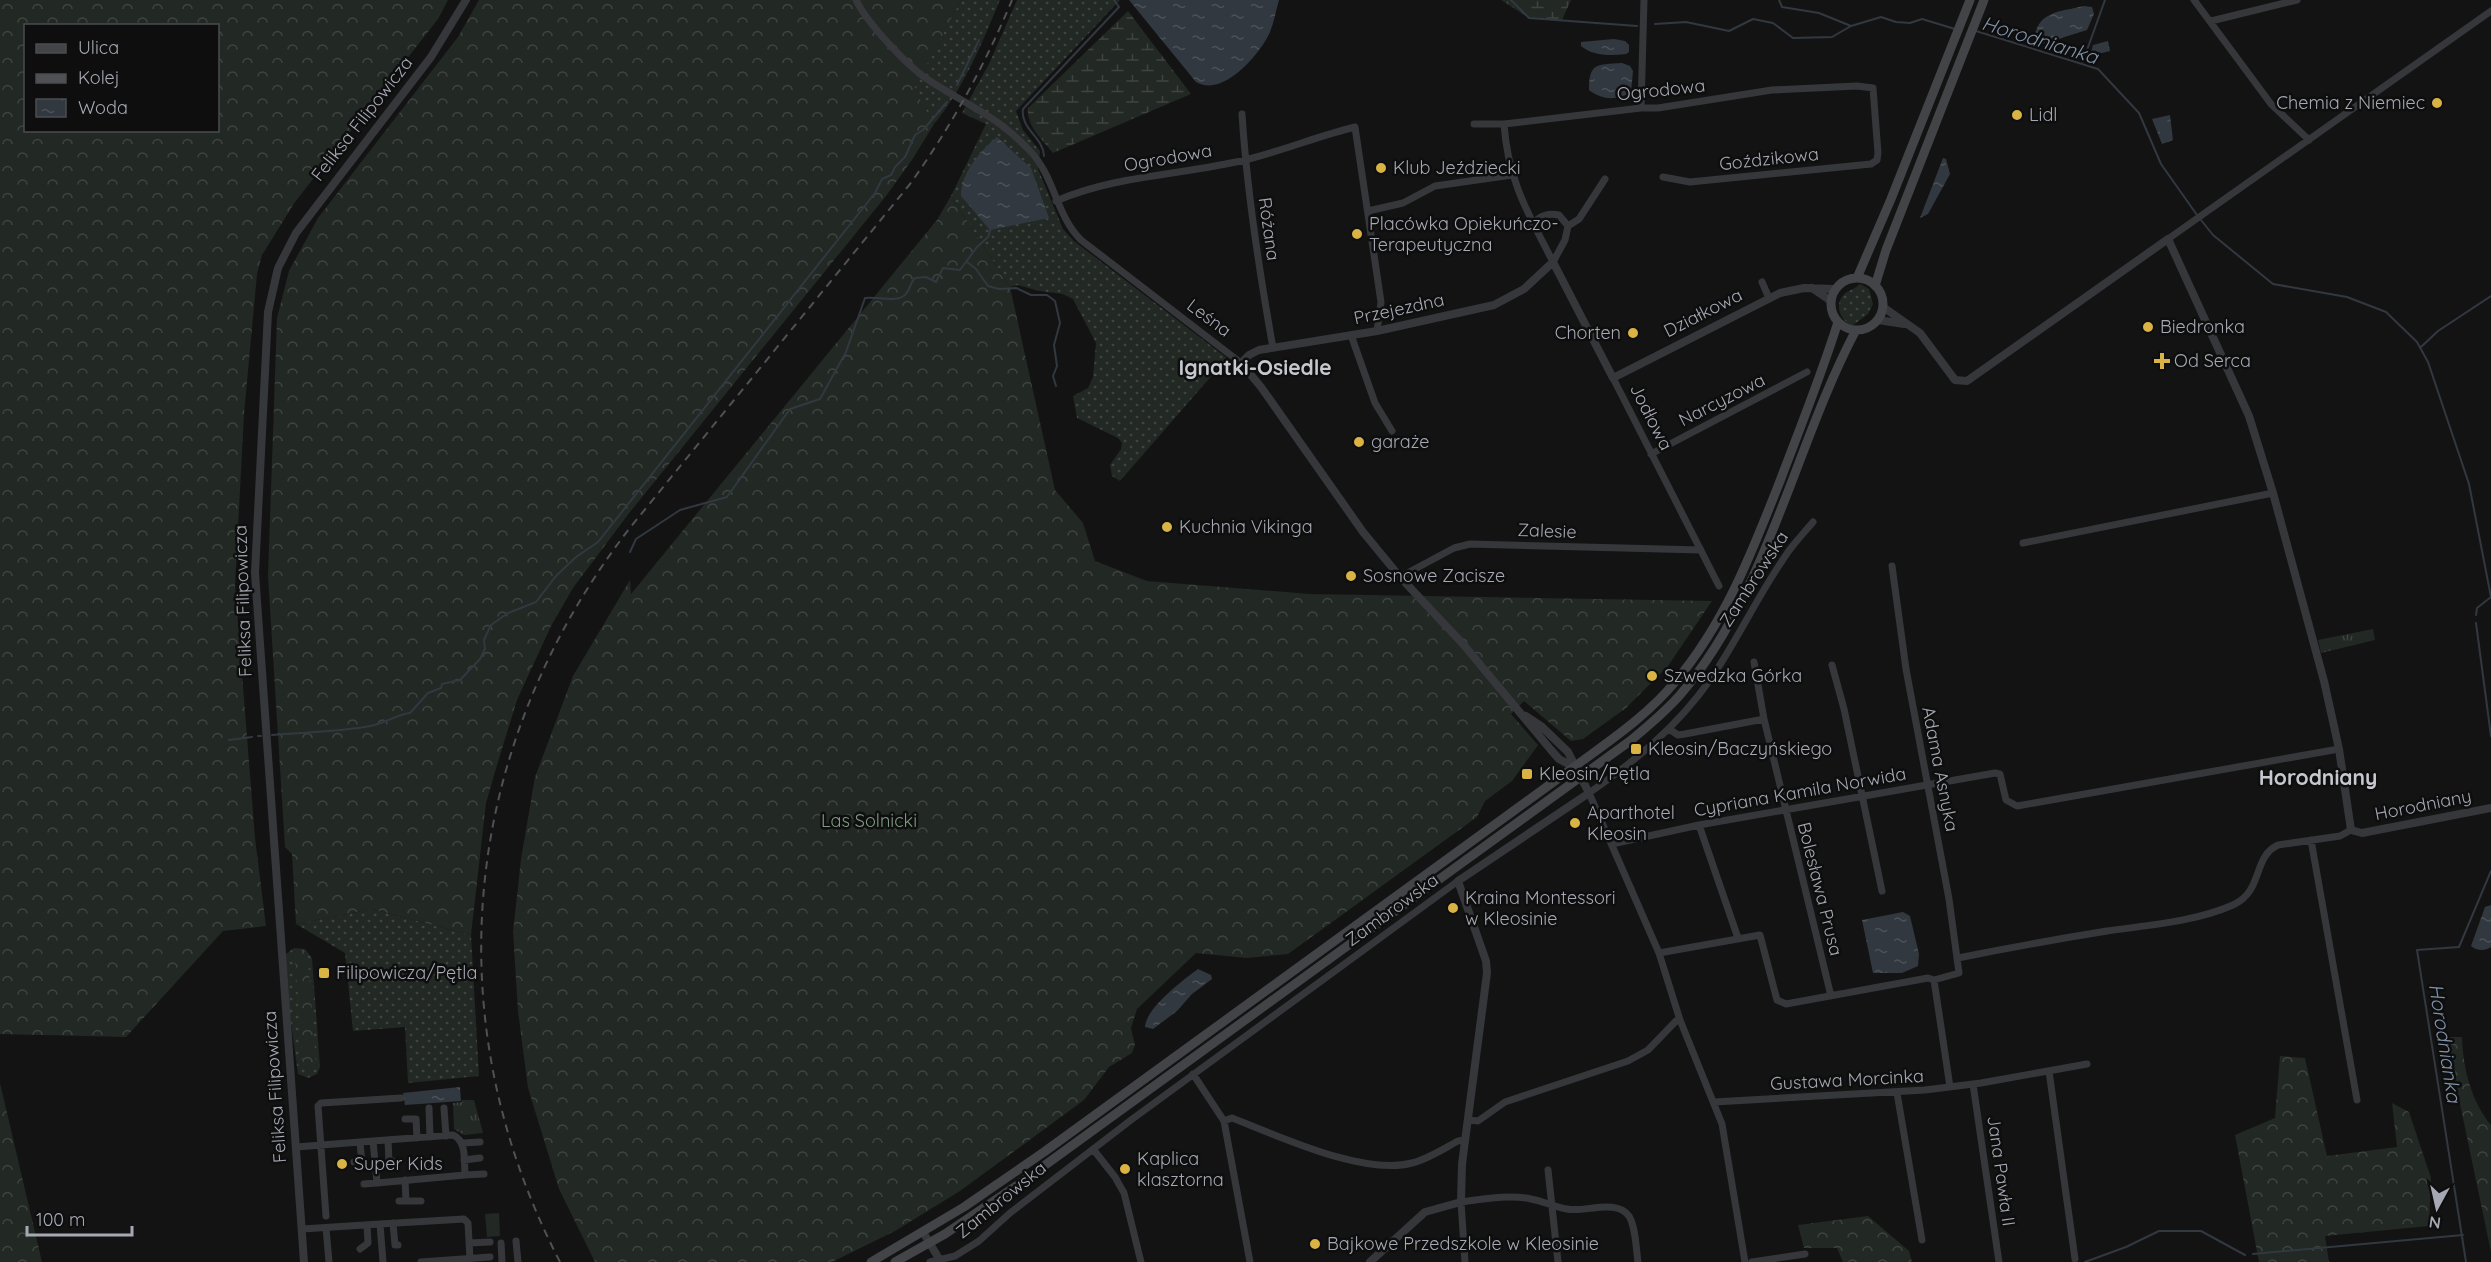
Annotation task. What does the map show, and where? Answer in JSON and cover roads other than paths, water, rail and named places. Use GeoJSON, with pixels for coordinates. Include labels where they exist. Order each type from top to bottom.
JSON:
{"type":"FeatureCollection","features":[{"type":"Feature","properties":{"kind":"main road"},"geometry":{"type":"LineString","coordinates":[[1857,278],[1879,230],[1970,0]]}},
{"type":"Feature","properties":{"kind":"main road"},"geometry":{"type":"LineString","coordinates":[[1875,286],[1886,250],[1984,0]]}},
{"type":"Feature","properties":{"kind":"main road"},"geometry":{"type":"LineString","coordinates":[[1857,278],[1875,286],[1882,299],[1883,307],[1878,320],[1864,329],[1856,330],[1838,322],[1832,312],[1831,301],[1835,289],[1844,281],[1857,278]]}},
{"type":"Feature","properties":{"kind":"main road","name":"Zambrowska"},"geometry":{"type":"LineString","coordinates":[[871,1262],[923,1232],[1044,1152],[1574,767],[1632,724],[1662,697],[1701,648],[1727,604],[1814,394],[1838,322]]}},
{"type":"Feature","properties":{"kind":"main road","name":"Zambrowska"},"geometry":{"type":"LineString","coordinates":[[895,1262],[930,1243],[1019,1184],[1630,741],[1679,695],[1714,646],[1738,603],[1768,541],[1835,374],[1856,330]]}},
{"type":"Feature","properties":{"kind":"street","name":"Feliksa Filipowicza"},"geometry":{"type":"LineString","coordinates":[[304,1262],[255,573],[269,304],[283,256],[296,233],[430,57],[466,0]]}},
{"type":"Feature","properties":{"kind":"street","name":"Leśna"},"geometry":{"type":"LineString","coordinates":[[856,0],[862,13],[916,70],[999,121],[1031,152],[1046,174],[1068,225],[1081,240],[1241,363],[1261,387],[1345,509],[1400,577],[1524,714],[1563,746],[1589,793]]}},
{"type":"Feature","properties":{"kind":"street"},"geometry":{"type":"LineString","coordinates":[[1641,108],[1645,36],[1644,0]]}},
{"type":"Feature","properties":{"kind":"street"},"geometry":{"type":"LineString","coordinates":[[2194,0],[2271,104],[2309,140]]}},
{"type":"Feature","properties":{"kind":"street"},"geometry":{"type":"LineString","coordinates":[[2211,21],[2297,0]]}},
{"type":"Feature","properties":{"kind":"street"},"geometry":{"type":"LineString","coordinates":[[1883,307],[1920,333],[1955,380],[1967,381],[2491,11]]}},
{"type":"Feature","properties":{"kind":"street","name":"Ogrodowa"},"geometry":{"type":"LineString","coordinates":[[1474,124],[1658,108],[1772,90],[1857,86],[1873,88],[1877,160]]}},
{"type":"Feature","properties":{"kind":"street","name":"Różana"},"geometry":{"type":"LineString","coordinates":[[1242,114],[1245,160],[1273,348]]}},
{"type":"Feature","properties":{"kind":"street"},"geometry":{"type":"LineString","coordinates":[[1377,330],[1381,302],[1368,211],[1397,205],[1435,186],[1512,175],[1504,123]]}},
{"type":"Feature","properties":{"kind":"street","name":"Ogrodowa"},"geometry":{"type":"LineString","coordinates":[[1056,201],[1101,185],[1245,160],[1323,135],[1355,128],[1368,211]]}},
{"type":"Feature","properties":{"kind":"street","name":"Goździkowa"},"geometry":{"type":"LineString","coordinates":[[1663,177],[1690,182],[1871,164],[1877,160]]}},
{"type":"Feature","properties":{"kind":"street","name":"Jodłowa"},"geometry":{"type":"LineString","coordinates":[[1512,175],[1523,206],[1719,586]]}},
{"type":"Feature","properties":{"kind":"street"},"geometry":{"type":"LineString","coordinates":[[1553,262],[1565,240],[1568,226],[1579,219],[1605,179]]}},
{"type":"Feature","properties":{"kind":"street"},"geometry":{"type":"LineString","coordinates":[[1533,223],[1544,214],[1552,214],[1559,215],[1568,226]]}},
{"type":"Feature","properties":{"kind":"street"},"geometry":{"type":"LineString","coordinates":[[1958,958],[2058,939],[2193,918],[2223,908],[2247,896],[2255,885],[2264,856],[2270,849],[2278,845],[2340,836],[2351,830],[2339,749],[2321,669],[2273,493],[2243,402],[2168,239]]}},
{"type":"Feature","properties":{"kind":"street","name":"Przejezdna"},"geometry":{"type":"LineString","coordinates":[[1241,363],[1252,353],[1273,348],[1377,330],[1504,302],[1524,289],[1553,262]]}},
{"type":"Feature","properties":{"kind":"street"},"geometry":{"type":"LineString","coordinates":[[1762,282],[1768,298]]}},
{"type":"Feature","properties":{"kind":"street"},"geometry":{"type":"LineString","coordinates":[[1812,288],[1831,301]]}},
{"type":"Feature","properties":{"kind":"street","name":"Działkowa"},"geometry":{"type":"LineString","coordinates":[[1613,378],[1768,298],[1793,289],[1835,289]]}},
{"type":"Feature","properties":{"kind":"street"},"geometry":{"type":"LineString","coordinates":[[1878,320],[1908,325]]}},
{"type":"Feature","properties":{"kind":"street"},"geometry":{"type":"LineString","coordinates":[[1351,335],[1375,403],[1392,431]]}},
{"type":"Feature","properties":{"kind":"street","name":"Narcyzowa"},"geometry":{"type":"LineString","coordinates":[[1651,454],[1807,372]]}},
{"type":"Feature","properties":{"kind":"street"},"geometry":{"type":"LineString","coordinates":[[2023,543],[2273,493]]}},
{"type":"Feature","properties":{"kind":"street","name":"Zambrowska"},"geometry":{"type":"LineString","coordinates":[[930,1262],[961,1253],[979,1241],[1010,1213],[1193,1074],[1458,881],[1636,759],[1670,729],[1709,681],[1785,556],[1813,522]]}},
{"type":"Feature","properties":{"kind":"street","name":"Zalesie"},"geometry":{"type":"LineString","coordinates":[[1400,577],[1454,548],[1470,544],[1701,550]]}},
{"type":"Feature","properties":{"kind":"street","name":"Adama Asnyka"},"geometry":{"type":"LineString","coordinates":[[1892,566],[1906,669],[1958,958],[1959,972],[1934,980]]}},
{"type":"Feature","properties":{"kind":"street","name":"Bolesława Prusa"},"geometry":{"type":"LineString","coordinates":[[1754,662],[1764,719],[1831,996]]}},
{"type":"Feature","properties":{"kind":"street"},"geometry":{"type":"LineString","coordinates":[[1832,665],[1844,709],[1882,891]]}},
{"type":"Feature","properties":{"kind":"street"},"geometry":{"type":"LineString","coordinates":[[1670,729],[1678,735],[1764,719]]}},
{"type":"Feature","properties":{"kind":"street","name":"Cypriana Kamila Norwida"},"geometry":{"type":"LineString","coordinates":[[1612,844],[1700,825],[1995,773],[2000,774],[2004,795],[2009,804],[2022,806],[2339,749]]}},
{"type":"Feature","properties":{"kind":"street"},"geometry":{"type":"LineString","coordinates":[[1589,793],[1659,953],[1680,1020],[1722,1124],[1745,1262]]}},
{"type":"Feature","properties":{"kind":"street","name":"Horodniany"},"geometry":{"type":"LineString","coordinates":[[2351,830],[2361,833],[2491,808]]}},
{"type":"Feature","properties":{"kind":"street"},"geometry":{"type":"LineString","coordinates":[[1700,825],[1738,938]]}},
{"type":"Feature","properties":{"kind":"street"},"geometry":{"type":"LineString","coordinates":[[2311,840],[2356,1100]]}},
{"type":"Feature","properties":{"kind":"street"},"geometry":{"type":"LineString","coordinates":[[1458,881],[1486,961],[1487,973],[1465,1140],[1461,1202],[1465,1262]]}},
{"type":"Feature","properties":{"kind":"street"},"geometry":{"type":"LineString","coordinates":[[1659,953],[1760,935],[1777,1000],[1786,1004],[1928,978],[1934,980],[1950,1087]]}},
{"type":"Feature","properties":{"kind":"street"},"geometry":{"type":"LineString","coordinates":[[1468,1120],[1478,1121],[1505,1102],[1628,1061],[1648,1050],[1676,1021],[1680,1020]]}},
{"type":"Feature","properties":{"kind":"street","name":"Gustawa Morcinka"},"geometry":{"type":"LineString","coordinates":[[1714,1102],[1897,1093],[1977,1084],[2086,1064]]}},
{"type":"Feature","properties":{"kind":"street"},"geometry":{"type":"LineString","coordinates":[[2049,1071],[2075,1259]]}},
{"type":"Feature","properties":{"kind":"street"},"geometry":{"type":"LineString","coordinates":[[1193,1074],[1224,1121],[1251,1262]]}},
{"type":"Feature","properties":{"kind":"street","name":"Jana Pawła II"},"geometry":{"type":"LineString","coordinates":[[1977,1084],[1999,1262]]}},
{"type":"Feature","properties":{"kind":"street"},"geometry":{"type":"LineString","coordinates":[[1897,1093],[1922,1239]]}},
{"type":"Feature","properties":{"kind":"street"},"geometry":{"type":"LineString","coordinates":[[326,1216],[318,1106],[321,1103],[401,1098]]}},
{"type":"Feature","properties":{"kind":"street"},"geometry":{"type":"LineString","coordinates":[[429,1108],[430,1137]]}},
{"type":"Feature","properties":{"kind":"street"},"geometry":{"type":"LineString","coordinates":[[444,1108],[446,1136]]}},
{"type":"Feature","properties":{"kind":"street"},"geometry":{"type":"LineString","coordinates":[[1224,1121],[1232,1118],[1314,1149],[1380,1166],[1411,1164],[1465,1140]]}},
{"type":"Feature","properties":{"kind":"street"},"geometry":{"type":"LineString","coordinates":[[405,1119],[416,1119],[417,1138]]}},
{"type":"Feature","properties":{"kind":"street"},"geometry":{"type":"LineString","coordinates":[[296,1147],[458,1137],[463,1143],[465,1175]]}},
{"type":"Feature","properties":{"kind":"street"},"geometry":{"type":"LineString","coordinates":[[388,1140],[389,1162],[393,1161]]}},
{"type":"Feature","properties":{"kind":"street"},"geometry":{"type":"LineString","coordinates":[[373,1141],[377,1183]]}},
{"type":"Feature","properties":{"kind":"street"},"geometry":{"type":"LineString","coordinates":[[463,1143],[480,1142]]}},
{"type":"Feature","properties":{"kind":"street"},"geometry":{"type":"LineString","coordinates":[[354,1162],[362,1162],[360,1143]]}},
{"type":"Feature","properties":{"kind":"street"},"geometry":{"type":"LineString","coordinates":[[1093,1149],[1115,1177],[1124,1193],[1141,1262]]}},
{"type":"Feature","properties":{"kind":"street"},"geometry":{"type":"LineString","coordinates":[[464,1160],[480,1158]]}},
{"type":"Feature","properties":{"kind":"street"},"geometry":{"type":"LineString","coordinates":[[1548,1170],[1558,1262]]}},
{"type":"Feature","properties":{"kind":"street"},"geometry":{"type":"LineString","coordinates":[[364,1184],[484,1174]]}},
{"type":"Feature","properties":{"kind":"street"},"geometry":{"type":"LineString","coordinates":[[405,1180],[403,1201],[421,1201]]}},
{"type":"Feature","properties":{"kind":"street"},"geometry":{"type":"LineString","coordinates":[[1370,1262],[1425,1212],[1461,1202],[1513,1197],[1530,1198],[1567,1210],[1608,1207],[1622,1211],[1629,1216],[1638,1262]]}},
{"type":"Feature","properties":{"kind":"street"},"geometry":{"type":"LineString","coordinates":[[302,1229],[464,1219],[468,1223],[470,1259]]}},
{"type":"Feature","properties":{"kind":"street"},"geometry":{"type":"LineString","coordinates":[[393,1223],[395,1245],[398,1245]]}},
{"type":"Feature","properties":{"kind":"street"},"geometry":{"type":"LineString","coordinates":[[380,1224],[383,1262]]}},
{"type":"Feature","properties":{"kind":"street"},"geometry":{"type":"LineString","coordinates":[[360,1249],[368,1243],[367,1225]]}},
{"type":"Feature","properties":{"kind":"street"},"geometry":{"type":"LineString","coordinates":[[326,1228],[329,1262]]}},
{"type":"Feature","properties":{"kind":"street"},"geometry":{"type":"LineString","coordinates":[[923,1232],[940,1260]]}},
{"type":"Feature","properties":{"kind":"street"},"geometry":{"type":"LineString","coordinates":[[516,1241],[518,1262]]}},
{"type":"Feature","properties":{"kind":"street"},"geometry":{"type":"LineString","coordinates":[[469,1243],[490,1242]]}},
{"type":"Feature","properties":{"kind":"street"},"geometry":{"type":"LineString","coordinates":[[501,1243],[502,1262]]}},
{"type":"Feature","properties":{"kind":"street"},"geometry":{"type":"LineString","coordinates":[[1752,1262],[1805,1254]]}},
{"type":"Feature","properties":{"kind":"street"},"geometry":{"type":"LineString","coordinates":[[421,1262],[490,1257]]}},
{"type":"Feature","properties":{"kind":"water"},"geometry":{"type":"Polygon","coordinates":[[[1129,0],[1279,0],[1270,32],[1249,62],[1229,79],[1218,84],[1207,85],[1196,82],[1129,0]]]}},
{"type":"Feature","properties":{"kind":"water"},"geometry":{"type":"Polygon","coordinates":[[[2084,6],[2092,7],[2094,14],[2087,30],[2042,44],[2034,42],[2039,24],[2044,19],[2058,12],[2084,6]]]}},
{"type":"Feature","properties":{"kind":"water"},"geometry":{"type":"Polygon","coordinates":[[[1614,39],[1625,41],[1629,45],[1629,52],[1620,55],[1602,54],[1591,52],[1581,46],[1581,42],[1614,39]]]}},
{"type":"Feature","properties":{"kind":"water"},"geometry":{"type":"Polygon","coordinates":[[[2108,41],[2110,51],[2090,56],[2093,45],[2108,41]]]}},
{"type":"Feature","properties":{"kind":"water"},"geometry":{"type":"Polygon","coordinates":[[[1622,63],[1630,66],[1633,71],[1631,92],[1610,98],[1599,96],[1589,90],[1591,74],[1596,67],[1622,63]]]}},
{"type":"Feature","properties":{"kind":"water"},"geometry":{"type":"Polygon","coordinates":[[[2170,115],[2173,140],[2162,144],[2152,119],[2170,115]]]}},
{"type":"Feature","properties":{"kind":"water"},"geometry":{"type":"Polygon","coordinates":[[[997,137],[1031,168],[1049,218],[990,230],[961,196],[968,171],[984,149],[997,137]]]}},
{"type":"Feature","properties":{"kind":"water"},"geometry":{"type":"Polygon","coordinates":[[[1943,158],[1946,159],[1950,174],[1928,214],[1920,218],[1943,158]]]}},
{"type":"Feature","properties":{"kind":"water"},"geometry":{"type":"Polygon","coordinates":[[[2491,905],[2491,947],[2484,950],[2476,949],[2471,946],[2485,907],[2491,905]]]}},
{"type":"Feature","properties":{"kind":"water"},"geometry":{"type":"Polygon","coordinates":[[[1903,912],[1910,916],[1919,954],[1918,966],[1902,973],[1873,973],[1862,920],[1903,912]]]}},
{"type":"Feature","properties":{"kind":"water"},"geometry":{"type":"Polygon","coordinates":[[[1198,969],[1211,975],[1212,979],[1153,1029],[1145,1027],[1158,1003],[1198,969]]]}},
{"type":"Feature","properties":{"kind":"water"},"geometry":{"type":"Polygon","coordinates":[[[460,1087],[461,1101],[405,1105],[403,1093],[460,1087]]]}},
{"type":"Feature","properties":{"kind":"waterway"},"geometry":{"type":"LineString","coordinates":[[1044,156],[1040,144],[1025,122],[1023,109],[1119,7],[1114,0]]}},
{"type":"Feature","properties":{"kind":"waterway","name":"Horodnianka"},"geometry":{"type":"LineString","coordinates":[[1511,0],[1529,18],[1637,26]]}},
{"type":"Feature","properties":{"kind":"waterway"},"geometry":{"type":"LineString","coordinates":[[1779,0],[1782,7],[1819,13],[1851,26]]}},
{"type":"Feature","properties":{"kind":"waterway"},"geometry":{"type":"LineString","coordinates":[[2082,64],[2105,0]]}},
{"type":"Feature","properties":{"kind":"waterway","name":"Horodnianka"},"geometry":{"type":"LineString","coordinates":[[1655,24],[1686,22],[1729,31],[1753,19],[1773,23],[1793,38],[1832,37],[1851,26],[1881,17],[1896,22],[1910,23],[1922,19],[1955,29]]}},
{"type":"Feature","properties":{"kind":"waterway","name":"Horodnianka"},"geometry":{"type":"LineString","coordinates":[[1976,31],[2098,69],[2139,113],[2161,164],[2197,215]]}},
{"type":"Feature","properties":{"kind":"waterway"},"geometry":{"type":"LineString","coordinates":[[957,85],[979,40]]}},
{"type":"Feature","properties":{"kind":"waterway"},"geometry":{"type":"LineString","coordinates":[[272,735],[346,730],[375,725],[410,713],[428,693],[441,688],[442,684],[460,680],[480,659],[485,649],[484,640],[491,625],[508,613],[536,602],[556,576],[576,557],[598,542],[875,193],[882,179],[891,175],[905,157],[915,135],[923,130],[947,102]]}},
{"type":"Feature","properties":{"kind":"waterway","name":"Horodnianka"},"geometry":{"type":"LineString","coordinates":[[2201,220],[2213,235],[2273,284],[2347,297],[2386,312],[2417,342],[2428,362],[2469,484],[2491,597],[2477,608],[2476,615]]}},
{"type":"Feature","properties":{"kind":"waterway"},"geometry":{"type":"LineString","coordinates":[[630,552],[636,539],[680,510],[727,497],[790,409],[820,399],[846,352],[865,298],[897,299],[907,293],[915,278],[926,277],[936,282],[943,268],[960,270],[977,247],[988,237],[991,228]]}},
{"type":"Feature","properties":{"kind":"waterway"},"geometry":{"type":"LineString","coordinates":[[967,262],[976,269],[988,286],[999,289],[1016,288],[1031,295],[1047,295],[1055,301],[1060,323],[1054,345],[1057,366],[1053,376],[1056,386]]}},
{"type":"Feature","properties":{"kind":"waterway"},"geometry":{"type":"LineString","coordinates":[[2421,347],[2438,331],[2491,296]]}},
{"type":"Feature","properties":{"kind":"waterway","name":"Horodnianka"},"geometry":{"type":"LineString","coordinates":[[2476,623],[2491,736]]}},
{"type":"Feature","properties":{"kind":"waterway"},"geometry":{"type":"LineString","coordinates":[[229,740],[252,737]]}},
{"type":"Feature","properties":{"kind":"waterway","name":"Horodnianka"},"geometry":{"type":"LineString","coordinates":[[2466,1262],[2417,950],[2459,947],[2491,871]]}},
{"type":"Feature","properties":{"kind":"waterway"},"geometry":{"type":"LineString","coordinates":[[2085,1262],[2126,1247],[2159,1231],[2201,1231],[2245,1255]]}},
{"type":"Feature","properties":{"kind":"waterway"},"geometry":{"type":"LineString","coordinates":[[2253,1254],[2463,1235]]}},
{"type":"Feature","properties":{"kind":"railway"},"geometry":{"type":"LineString","coordinates":[[560,1262],[520,1169],[494,1075],[482,980],[484,885],[500,792],[530,701],[573,613],[629,529],[910,184],[966,95],[1012,0]]}},
{"type":"Feature","properties":{"kind":"place","name":"Chemia z Niemiec"},"geometry":{"type":"Point","coordinates":[2437,103]}},
{"type":"Feature","properties":{"kind":"place","name":"Lidl"},"geometry":{"type":"Point","coordinates":[2017,115]}},
{"type":"Feature","properties":{"kind":"place","name":"Klub Jeździecki"},"geometry":{"type":"Point","coordinates":[1381,168]}},
{"type":"Feature","properties":{"kind":"place","name":"Placówka Opiekuńczo- Terapeutyczna"},"geometry":{"type":"Point","coordinates":[1357,234]}},
{"type":"Feature","properties":{"kind":"place","name":"Biedronka"},"geometry":{"type":"Point","coordinates":[2148,327]}},
{"type":"Feature","properties":{"kind":"place","name":"Chorten"},"geometry":{"type":"Point","coordinates":[1633,333]}},
{"type":"Feature","properties":{"kind":"place","name":"Od Serca"},"geometry":{"type":"Point","coordinates":[2162,361]}},
{"type":"Feature","properties":{"kind":"place","name":"garaże"},"geometry":{"type":"Point","coordinates":[1359,442]}},
{"type":"Feature","properties":{"kind":"place","name":"Kuchnia Vikinga"},"geometry":{"type":"Point","coordinates":[1167,527]}},
{"type":"Feature","properties":{"kind":"place","name":"Sosnowe Zacisze"},"geometry":{"type":"Point","coordinates":[1351,576]}},
{"type":"Feature","properties":{"kind":"place","name":"Szwedzka Górka"},"geometry":{"type":"Point","coordinates":[1652,676]}},
{"type":"Feature","properties":{"kind":"place","name":"Kleosin/Baczyńskiego"},"geometry":{"type":"Point","coordinates":[1636,749]}},
{"type":"Feature","properties":{"kind":"place","name":"Kleosin/Pętla"},"geometry":{"type":"Point","coordinates":[1527,774]}},
{"type":"Feature","properties":{"kind":"place","name":"Aparthotel Kleosin"},"geometry":{"type":"Point","coordinates":[1575,823]}},
{"type":"Feature","properties":{"kind":"place","name":"Kraina Montessori w Kleosinie"},"geometry":{"type":"Point","coordinates":[1453,908]}},
{"type":"Feature","properties":{"kind":"place","name":"Filipowicza/Pętla"},"geometry":{"type":"Point","coordinates":[324,973]}},
{"type":"Feature","properties":{"kind":"place","name":"Super Kids"},"geometry":{"type":"Point","coordinates":[342,1164]}},
{"type":"Feature","properties":{"kind":"place","name":"Kaplica klasztorna"},"geometry":{"type":"Point","coordinates":[1125,1169]}},
{"type":"Feature","properties":{"kind":"place","name":"Bajkowe Przedszkole w Kleosinie"},"geometry":{"type":"Point","coordinates":[1315,1244]}},
{"type":"Feature","properties":{"kind":"district","name":"Ignatki-Osiedle"},"geometry":{"type":"Point","coordinates":[1255,368]}},
{"type":"Feature","properties":{"kind":"district","name":"Horodniany"},"geometry":{"type":"Point","coordinates":[2318,778]}},
{"type":"Feature","properties":{"kind":"park label","name":"Las Solnicki"},"geometry":{"type":"Point","coordinates":[869,821]}}]}
